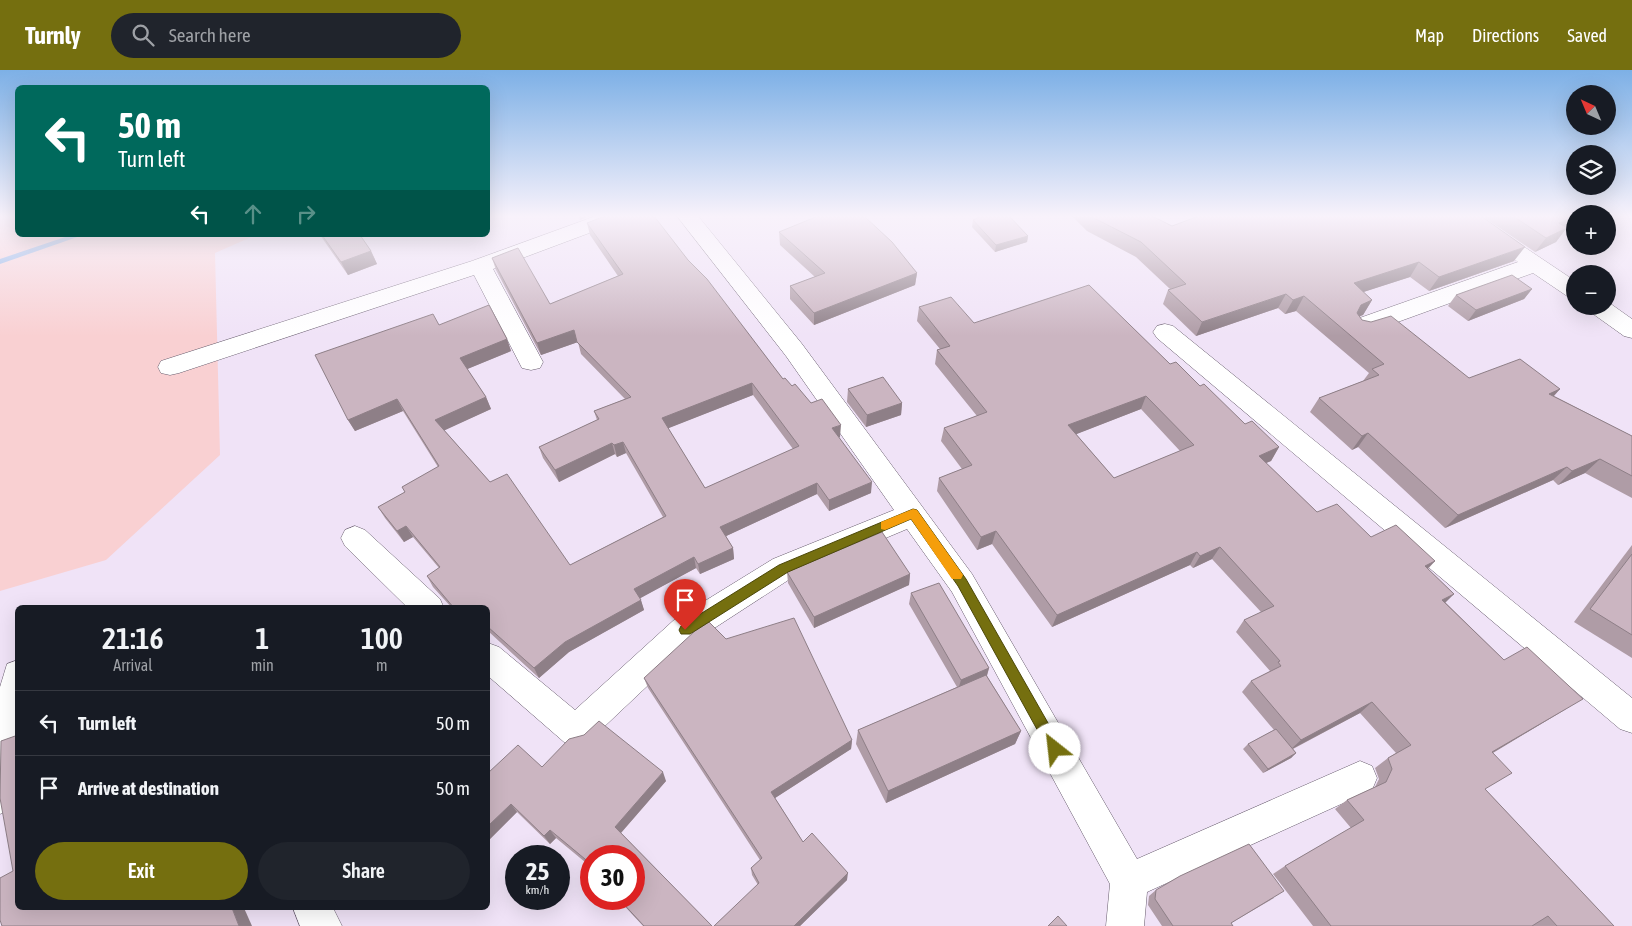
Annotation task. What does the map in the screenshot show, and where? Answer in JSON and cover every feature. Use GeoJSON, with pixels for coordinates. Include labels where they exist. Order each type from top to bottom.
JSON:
{"type":"FeatureCollection","features":[{"type":"Feature","properties":{"kind":"street"},"geometry":{"type":"LineString","coordinates":[[170,367],[508,256]]}},
{"type":"Feature","properties":{"kind":"street"},"geometry":{"type":"LineString","coordinates":[[719,256],[794,350],[962,582],[1129,881],[1125,926]]}},
{"type":"Feature","properties":{"kind":"street"},"geometry":{"type":"LineString","coordinates":[[1523,256],[1566,285]]}},
{"type":"Feature","properties":{"kind":"street"},"geometry":{"type":"LineString","coordinates":[[1362,326],[1535,264]]}},
{"type":"Feature","properties":{"kind":"street"},"geometry":{"type":"LineString","coordinates":[[480,266],[531,362]]}},
{"type":"Feature","properties":{"kind":"street"},"geometry":{"type":"LineString","coordinates":[[1610,315],[1632,330]]}},
{"type":"Feature","properties":{"kind":"street"},"geometry":{"type":"LineString","coordinates":[[1165,332],[1632,718]]}},
{"type":"Feature","properties":{"kind":"street"},"geometry":{"type":"LineString","coordinates":[[490,659],[576,731],[685,630],[784,568],[913,514]]}},
{"type":"Feature","properties":{"kind":"street"},"geometry":{"type":"LineString","coordinates":[[355,538],[426,605]]}},
{"type":"Feature","properties":{"kind":"street"},"geometry":{"type":"LineString","coordinates":[[0,798],[15,695]]}},
{"type":"Feature","properties":{"kind":"street"},"geometry":{"type":"LineString","coordinates":[[1129,881],[1360,778]]}},
{"type":"Feature","properties":{"kind":"shaded area"},"geometry":{"type":"Polygon","coordinates":[[[0,256],[215,256],[220,455],[106,560],[0,591],[0,256]]]}},
{"type":"Feature","properties":{"kind":"building"},"geometry":{"type":"Polygon","coordinates":[[[337,256],[358,256],[341,262],[337,256]]]}},
{"type":"Feature","properties":{"kind":"building"},"geometry":{"type":"Polygon","coordinates":[[[497,256],[523,256],[550,304],[623,274],[610,256],[685,256],[707,279],[783,379],[785,378],[792,386],[795,384],[811,403],[822,399],[841,425],[832,428],[872,482],[829,500],[817,483],[720,527],[733,548],[698,564],[694,557],[634,589],[641,600],[565,642],[534,668],[490,629],[490,605],[451,605],[427,576],[440,567],[406,526],[397,531],[378,507],[405,492],[402,487],[439,466],[397,399],[348,420],[315,355],[433,314],[439,325],[489,305],[507,339],[460,358],[486,397],[435,420],[490,482],[507,474],[570,565],[666,516],[623,442],[614,445],[612,443],[555,470],[539,447],[599,419],[594,411],[631,397],[577,342],[574,330],[537,343],[492,258],[497,256]],[[752,383],[662,418],[705,488],[799,446],[752,383]]]}},
{"type":"Feature","properties":{"kind":"building"},"geometry":{"type":"Polygon","coordinates":[[[806,256],[903,256],[917,273],[814,313],[790,286],[825,273],[806,256]]]}},
{"type":"Feature","properties":{"kind":"building"},"geometry":{"type":"Polygon","coordinates":[[[1156,256],[1499,256],[1439,277],[1419,262],[1354,283],[1372,300],[1361,305],[1357,313],[1362,320],[1371,322],[1391,316],[1469,378],[1520,359],[1560,389],[1549,394],[1632,436],[1632,476],[1600,459],[1572,471],[1567,467],[1458,515],[1368,433],[1362,436],[1319,398],[1379,375],[1372,369],[1384,364],[1304,296],[1293,300],[1286,294],[1202,322],[1168,290],[1186,284],[1156,256]]]}},
{"type":"Feature","properties":{"kind":"building"},"geometry":{"type":"Polygon","coordinates":[[[1512,275],[1532,289],[1476,310],[1456,295],[1512,275]]]}},
{"type":"Feature","properties":{"kind":"building"},"geometry":{"type":"Polygon","coordinates":[[[1089,285],[1170,364],[1176,362],[1200,386],[1204,384],[1245,424],[1252,421],[1279,447],[1259,456],[1317,512],[1337,504],[1371,537],[1396,525],[1435,561],[1425,566],[1454,594],[1442,600],[1504,660],[1527,647],[1583,699],[1492,752],[1512,773],[1485,789],[1614,926],[1557,926],[1548,916],[1532,926],[1331,926],[1285,866],[1364,820],[1347,800],[1386,782],[1392,769],[1388,758],[1411,745],[1372,702],[1301,740],[1251,681],[1281,666],[1278,662],[1280,661],[1244,620],[1274,606],[1220,547],[1200,556],[1197,552],[1057,615],[996,531],[981,537],[939,478],[972,465],[944,428],[987,412],[937,350],[950,346],[919,307],[951,297],[974,323],[1089,285]],[[1146,396],[1068,425],[1114,478],[1194,445],[1146,396]]]}},
{"type":"Feature","properties":{"kind":"building"},"geometry":{"type":"Polygon","coordinates":[[[883,377],[902,403],[867,415],[848,389],[883,377]]]}},
{"type":"Feature","properties":{"kind":"building"},"geometry":{"type":"Polygon","coordinates":[[[882,532],[910,574],[814,617],[787,572],[882,532]]]}},
{"type":"Feature","properties":{"kind":"building"},"geometry":{"type":"Polygon","coordinates":[[[1632,554],[1632,635],[1590,609],[1632,554]]]}},
{"type":"Feature","properties":{"kind":"building"},"geometry":{"type":"Polygon","coordinates":[[[939,583],[989,668],[961,680],[911,593],[939,583]]]}},
{"type":"Feature","properties":{"kind":"building"},"geometry":{"type":"Polygon","coordinates":[[[794,618],[852,740],[771,792],[803,842],[812,833],[848,873],[794,926],[714,926],[759,883],[751,868],[762,858],[644,678],[695,631],[709,622],[726,639],[794,618]]]}},
{"type":"Feature","properties":{"kind":"building"},"geometry":{"type":"Polygon","coordinates":[[[986,675],[1021,731],[888,791],[858,730],[986,675]]]}},
{"type":"Feature","properties":{"kind":"building"},"geometry":{"type":"Polygon","coordinates":[[[599,721],[663,772],[615,827],[633,845],[580,845],[580,855],[550,830],[544,836],[511,804],[490,824],[490,771],[518,745],[542,767],[569,739],[584,735],[599,721]]]}},
{"type":"Feature","properties":{"kind":"building"},"geometry":{"type":"Polygon","coordinates":[[[1276,729],[1296,753],[1268,769],[1248,744],[1276,729]]]}},
{"type":"Feature","properties":{"kind":"building"},"geometry":{"type":"Polygon","coordinates":[[[15,736],[15,910],[233,910],[239,926],[2,926],[0,920],[0,878],[13,871],[0,798],[1,741],[15,736]]]}},
{"type":"Feature","properties":{"kind":"building"},"geometry":{"type":"Polygon","coordinates":[[[1249,844],[1284,891],[1231,923],[1233,926],[1173,926],[1155,899],[1156,890],[1180,876],[1249,844]]]}},
{"type":"Feature","properties":{"kind":"building"},"geometry":{"type":"Polygon","coordinates":[[[645,858],[712,926],[644,926],[629,910],[645,910],[645,858]]]}},
{"type":"Feature","properties":{"kind":"building"},"geometry":{"type":"Polygon","coordinates":[[[1058,916],[1067,926],[1048,926],[1058,916]]]}},
{"type":"Feature","properties":{"kind":"waterway"},"geometry":{"type":"LineString","coordinates":[[0,262],[18,256]]}},
{"type":"Feature","properties":{"kind":"slow traffic"},"geometry":{"type":"LineString","coordinates":[[885,526],[913,514],[957,575]]}},
{"type":"Feature","properties":{"kind":"route"},"geometry":{"type":"LineString","coordinates":[[685,630],[784,568],[913,514],[962,582],[1055,749]]}}]}
